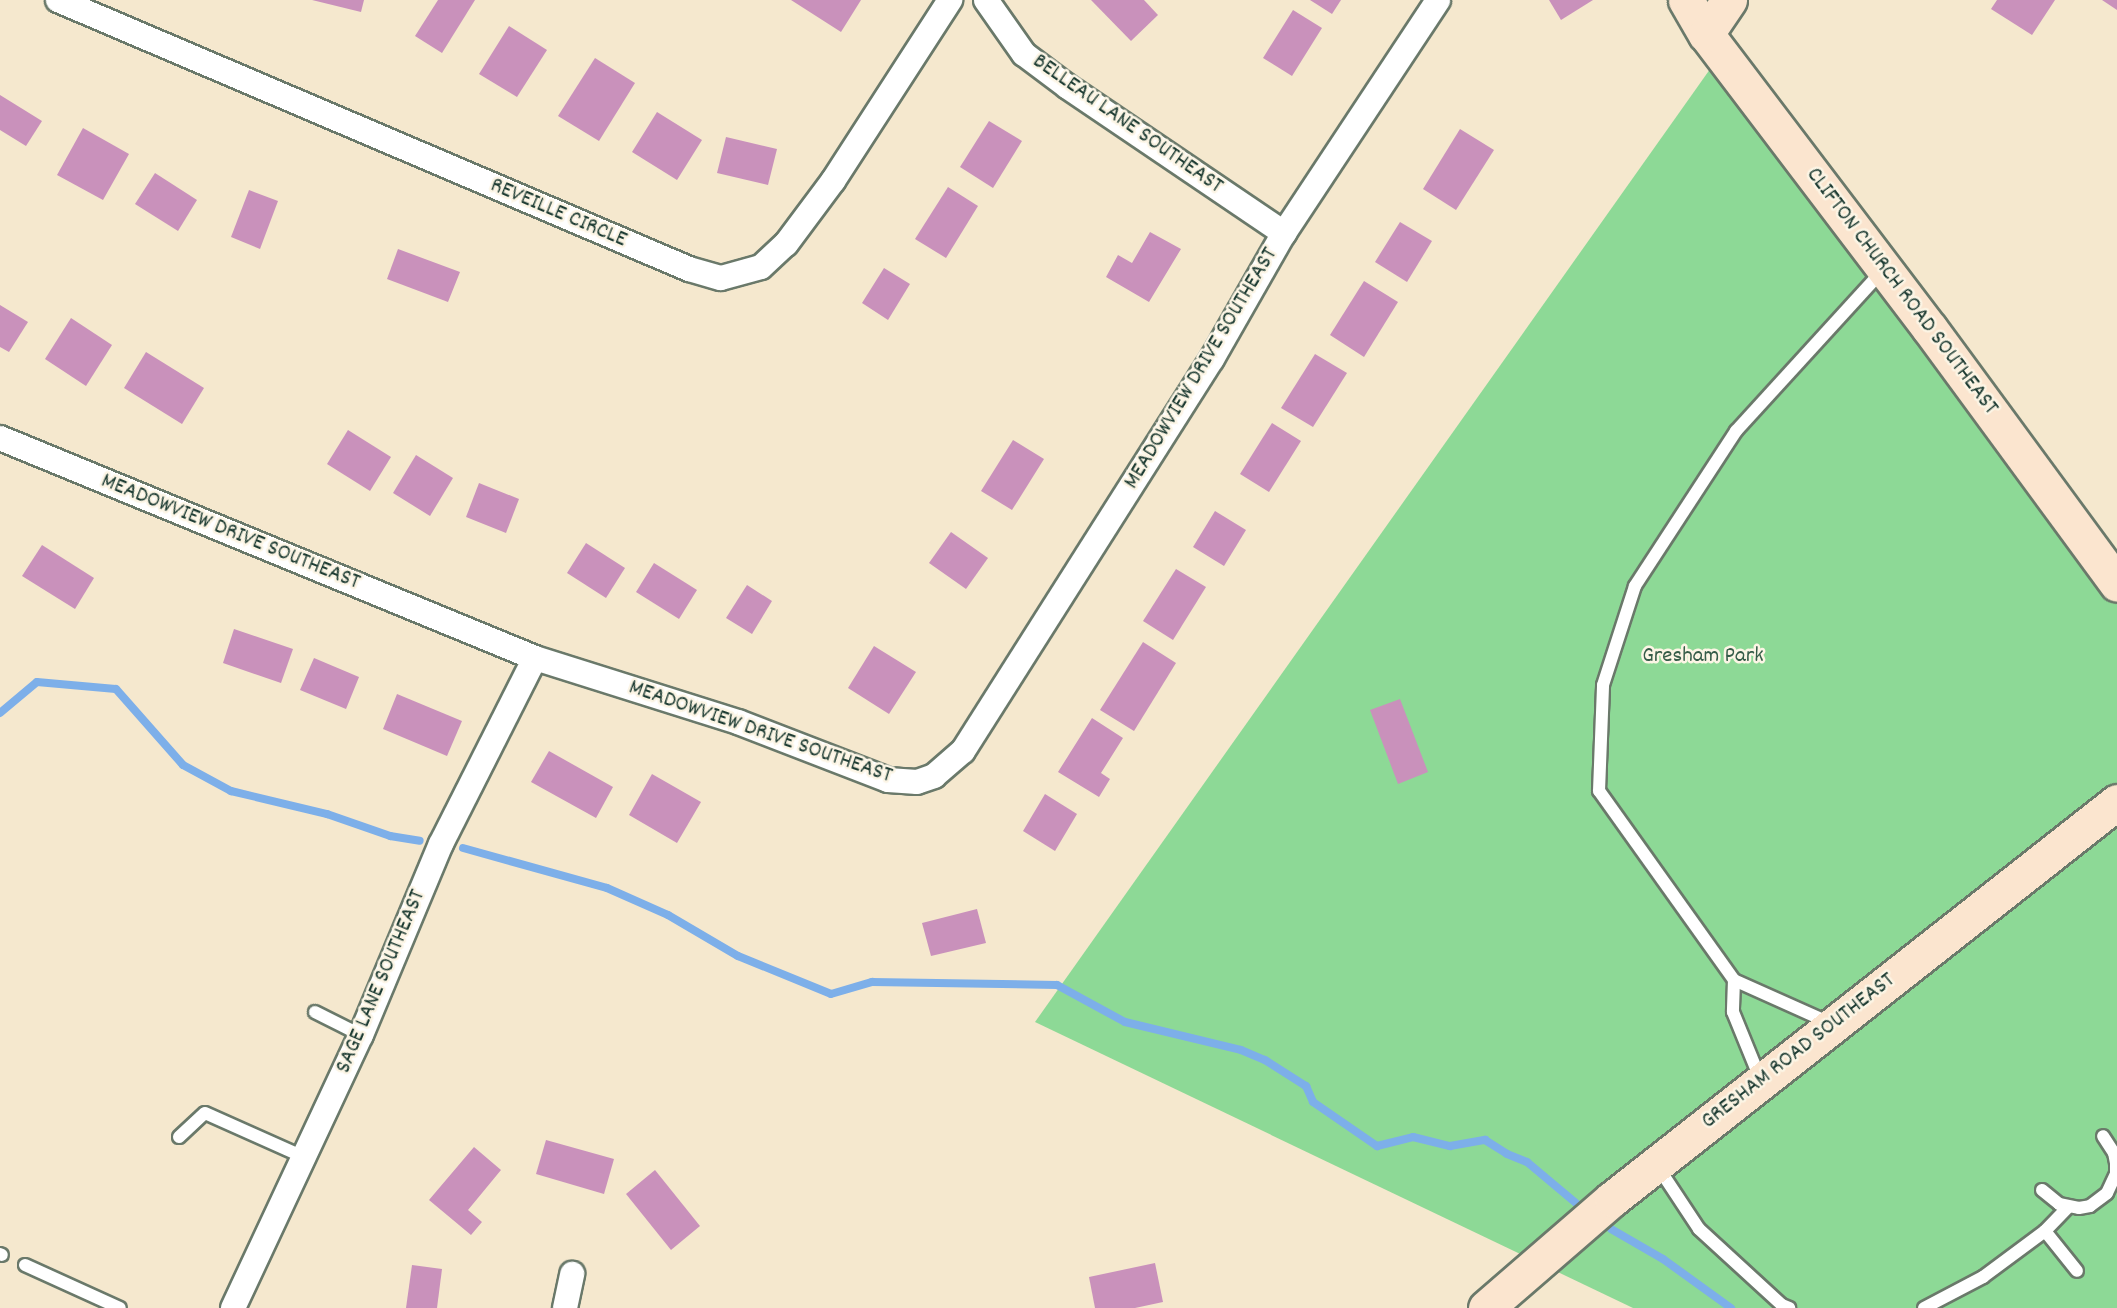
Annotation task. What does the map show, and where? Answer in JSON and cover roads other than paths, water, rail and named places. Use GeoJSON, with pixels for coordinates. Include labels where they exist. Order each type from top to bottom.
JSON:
{"type":"FeatureCollection","features":[{"type":"Feature","properties":{"kind":"street","name":"REVEILLE CIRCLE"},"geometry":{"type":"LineString","coordinates":[[58,0],[689,270],[721,278],[761,267],[786,244],[833,181],[950,0]]}},
{"type":"Feature","properties":{"kind":"street","name":"BELLEAU LANE SOUTHEAST"},"geometry":{"type":"LineString","coordinates":[[986,0],[1024,54],[1284,233]]}},
{"type":"Feature","properties":{"kind":"street","name":"MEADOWVIEW DRIVE SOUTHEAST"},"geometry":{"type":"LineString","coordinates":[[0,438],[535,658],[738,722],[888,780],[917,782],[934,776],[963,751],[1212,359],[1284,233],[1438,0]]}},
{"type":"Feature","properties":{"kind":"street","name":"CLIFTON CHURCH ROAD SOUTHEAST"},"geometry":{"type":"LineString","coordinates":[[1686,0],[1706,34],[2117,584]]}},
{"type":"Feature","properties":{"kind":"street"},"geometry":{"type":"LineString","coordinates":[[1706,34],[1729,0]]}},
{"type":"Feature","properties":{"kind":"street","name":"SAGE LANE SOUTHEAST"},"geometry":{"type":"LineString","coordinates":[[233,1308],[360,1035],[442,844],[535,658]]}},
{"type":"Feature","properties":{"kind":"street","name":"GRESHAM ROAD SOUTHEAST"},"geometry":{"type":"LineString","coordinates":[[1486,1308],[1656,1164],[2117,802]]}},
{"type":"Feature","properties":{"kind":"street"},"geometry":{"type":"LineString","coordinates":[[565,1308],[572,1274]]}},
{"type":"Feature","properties":{"kind":"lane"},"geometry":{"type":"LineString","coordinates":[[1833,1025],[1734,980],[1599,791],[1603,685],[1635,586],[1736,431],[1884,269]]}},
{"type":"Feature","properties":{"kind":"lane"},"geometry":{"type":"LineString","coordinates":[[1734,980],[1733,1012],[1761,1082]]}},
{"type":"Feature","properties":{"kind":"lane"},"geometry":{"type":"LineString","coordinates":[[314,1012],[360,1035]]}},
{"type":"Feature","properties":{"kind":"lane"},"geometry":{"type":"LineString","coordinates":[[179,1137],[205,1113],[304,1157]]}},
{"type":"Feature","properties":{"kind":"lane"},"geometry":{"type":"LineString","coordinates":[[2042,1190],[2050,1198],[2068,1207],[2090,1206],[2113,1184],[2116,1174],[2114,1153],[2102,1136]]}},
{"type":"Feature","properties":{"kind":"lane"},"geometry":{"type":"LineString","coordinates":[[1656,1164],[1699,1229],[1782,1305],[1789,1308]]}},
{"type":"Feature","properties":{"kind":"lane"},"geometry":{"type":"LineString","coordinates":[[1924,1308],[1983,1277],[2045,1231],[2068,1207]]}},
{"type":"Feature","properties":{"kind":"lane"},"geometry":{"type":"LineString","coordinates":[[2045,1231],[2077,1271]]}},
{"type":"Feature","properties":{"kind":"lane"},"geometry":{"type":"LineString","coordinates":[[24,1265],[120,1308]]}},
{"type":"Feature","properties":{"kind":"waterway"},"geometry":{"type":"LineString","coordinates":[[0,713],[37,682],[116,689],[183,765],[231,791],[327,814],[390,836],[420,841]]}},
{"type":"Feature","properties":{"kind":"waterway"},"geometry":{"type":"LineString","coordinates":[[463,848],[607,888],[668,915],[738,956],[831,994],[872,982],[1057,985],[1125,1022],[1241,1050],[1265,1060],[1306,1086],[1313,1102],[1377,1146],[1413,1137],[1450,1146],[1485,1140],[1507,1154],[1527,1162],[1577,1204]]}},
{"type":"Feature","properties":{"kind":"waterway"},"geometry":{"type":"LineString","coordinates":[[1611,1229],[1663,1259],[1731,1308]]}},
{"type":"Feature","properties":{"kind":"park label","name":"Gresham Park"},"geometry":{"type":"Point","coordinates":[1703,657]}}]}
